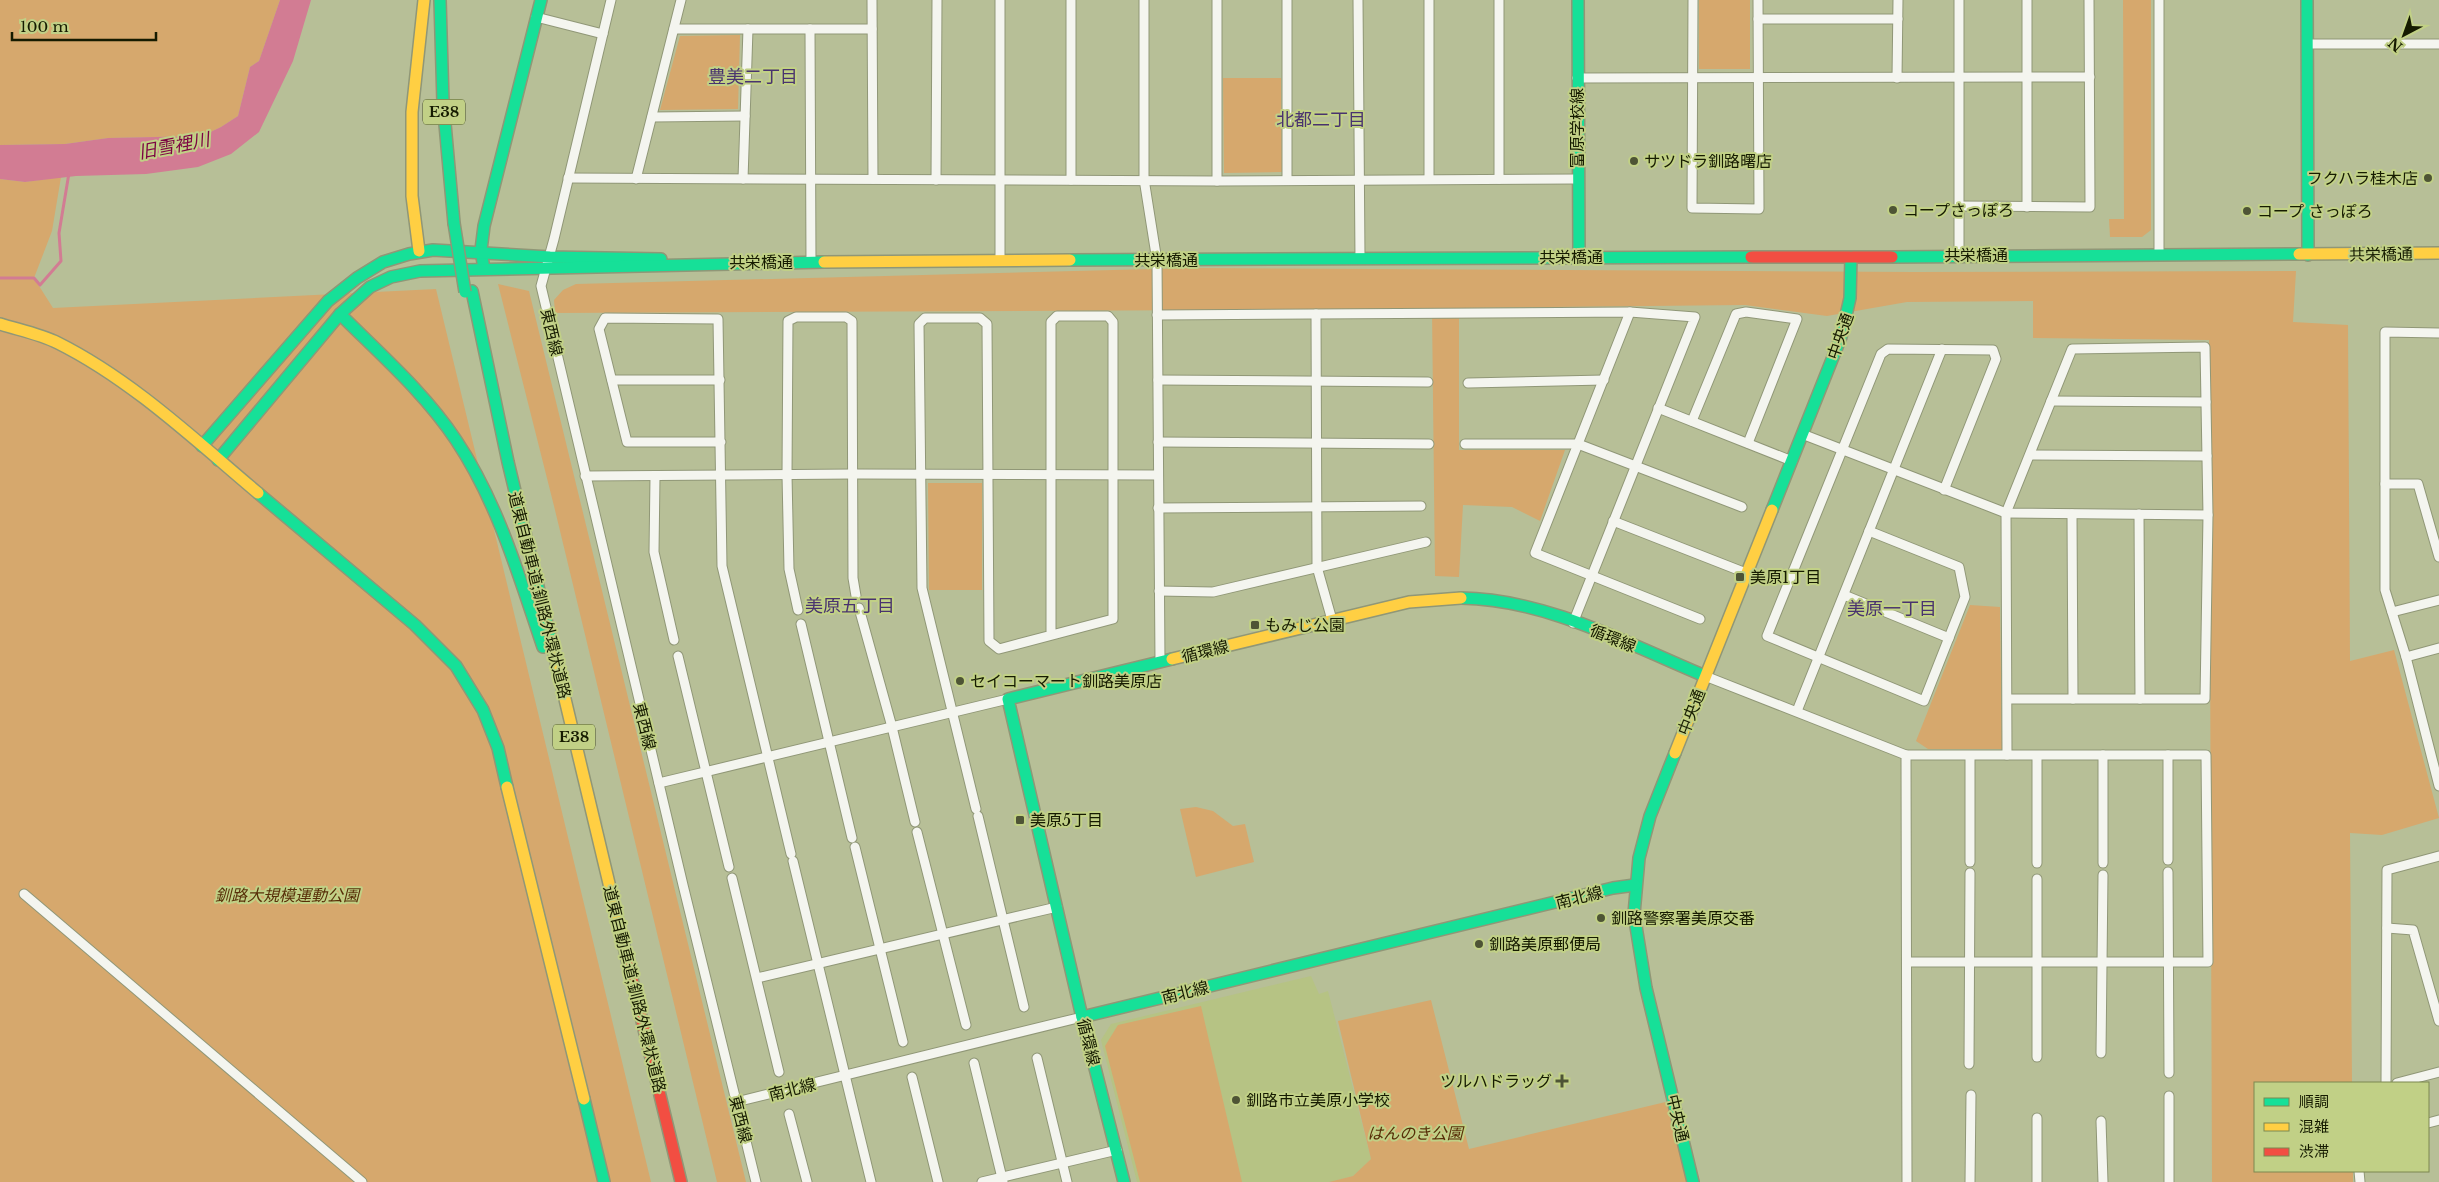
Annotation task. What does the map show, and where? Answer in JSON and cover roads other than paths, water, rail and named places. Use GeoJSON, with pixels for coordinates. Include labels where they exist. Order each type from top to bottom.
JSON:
{"type":"FeatureCollection","features":[{"type":"Feature","properties":{"kind":"main road"},"geometry":{"type":"LineString","coordinates":[[419,251],[412,196],[412,112],[424,0]]}},
{"type":"Feature","properties":{"kind":"main road","name":"道東自動車道;釧路外環状道路"},"geometry":{"type":"LineString","coordinates":[[440,0],[443,102],[458,223],[485,400],[673,1182]]}},
{"type":"Feature","properties":{"kind":"main road","name":"道東自動車道;釧路外環状道路"},"geometry":{"type":"LineString","coordinates":[[447,0],[448,102],[458,223]]}},
{"type":"Feature","properties":{"kind":"main road"},"geometry":{"type":"LineString","coordinates":[[484,269],[480,250],[484,226],[541,0]]}},
{"type":"Feature","properties":{"kind":"main road","name":"富原学校線"},"geometry":{"type":"LineString","coordinates":[[1578,0],[1577,179],[1579,256]]}},
{"type":"Feature","properties":{"kind":"main road"},"geometry":{"type":"LineString","coordinates":[[2307,0],[2308,255]]}},
{"type":"Feature","properties":{"kind":"main road"},"geometry":{"type":"LineString","coordinates":[[202,446],[328,301],[352,280],[380,263],[419,251],[441,248],[549,257],[647,258],[702,263]]}},
{"type":"Feature","properties":{"kind":"main road","name":"共栄橋通"},"geometry":{"type":"LineString","coordinates":[[702,263],[1000,260],[1157,261],[1579,256],[2308,255],[2439,252]]}},
{"type":"Feature","properties":{"kind":"main road","name":"中央通"},"geometry":{"type":"LineString","coordinates":[[1693,1182],[1646,988],[1634,914],[1635,885],[1650,816],[1841,337],[1850,308],[1853,281],[1851,257]]}},
{"type":"Feature","properties":{"kind":"main road"},"geometry":{"type":"LineString","coordinates":[[218,460],[340,314],[370,288],[391,277],[420,271],[545,269],[702,263]]}},
{"type":"Feature","properties":{"kind":"main road","name":"道東自動車道;釧路外環状道路"},"geometry":{"type":"LineString","coordinates":[[468,292],[681,1182]]}},
{"type":"Feature","properties":{"kind":"main road"},"geometry":{"type":"LineString","coordinates":[[328,301],[436,414],[480,481],[506,540],[543,647]]}},
{"type":"Feature","properties":{"kind":"main road"},"geometry":{"type":"LineString","coordinates":[[0,324],[56,342],[97,365],[123,383],[202,446],[445,652],[462,670],[482,705],[498,748],[604,1182]]}},
{"type":"Feature","properties":{"kind":"main road","name":"循環線"},"geometry":{"type":"LineString","coordinates":[[1124,1182],[1082,1017],[1008,698],[1409,602],[1468,598],[1524,606],[1573,623],[1705,676]]}},
{"type":"Feature","properties":{"kind":"main road","name":"南北線"},"geometry":{"type":"LineString","coordinates":[[1082,1017],[1612,888],[1635,885]]}},
{"type":"Feature","properties":{"kind":"street","name":"東西線"},"geometry":{"type":"LineString","coordinates":[[611,0],[541,286],[756,1182]]}},
{"type":"Feature","properties":{"kind":"street"},"geometry":{"type":"LineString","coordinates":[[636,179],[681,0]]}},
{"type":"Feature","properties":{"kind":"street"},"geometry":{"type":"LineString","coordinates":[[872,0],[873,179]]}},
{"type":"Feature","properties":{"kind":"street"},"geometry":{"type":"LineString","coordinates":[[936,180],[937,0]]}},
{"type":"Feature","properties":{"kind":"street"},"geometry":{"type":"LineString","coordinates":[[1000,0],[1000,260]]}},
{"type":"Feature","properties":{"kind":"street"},"geometry":{"type":"LineString","coordinates":[[1071,0],[1071,180]]}},
{"type":"Feature","properties":{"kind":"street"},"geometry":{"type":"LineString","coordinates":[[1144,0],[1144,179],[1157,261],[1160,661]]}},
{"type":"Feature","properties":{"kind":"street"},"geometry":{"type":"LineString","coordinates":[[1216,0],[1217,181]]}},
{"type":"Feature","properties":{"kind":"street"},"geometry":{"type":"LineString","coordinates":[[1287,0],[1287,180]]}},
{"type":"Feature","properties":{"kind":"street"},"geometry":{"type":"LineString","coordinates":[[1358,0],[1360,258]]}},
{"type":"Feature","properties":{"kind":"street"},"geometry":{"type":"LineString","coordinates":[[1429,0],[1429,178]]}},
{"type":"Feature","properties":{"kind":"street"},"geometry":{"type":"LineString","coordinates":[[1499,0],[1499,179]]}},
{"type":"Feature","properties":{"kind":"street"},"geometry":{"type":"LineString","coordinates":[[1693,0],[1692,208],[1759,209],[1758,0]]}},
{"type":"Feature","properties":{"kind":"street"},"geometry":{"type":"LineString","coordinates":[[1897,78],[1898,0]]}},
{"type":"Feature","properties":{"kind":"street"},"geometry":{"type":"LineString","coordinates":[[1958,256],[1959,0]]}},
{"type":"Feature","properties":{"kind":"street"},"geometry":{"type":"LineString","coordinates":[[2027,0],[2027,207]]}},
{"type":"Feature","properties":{"kind":"street"},"geometry":{"type":"LineString","coordinates":[[1959,206],[2090,207],[2089,0]]}},
{"type":"Feature","properties":{"kind":"street"},"geometry":{"type":"LineString","coordinates":[[2159,0],[2159,254]]}},
{"type":"Feature","properties":{"kind":"street"},"geometry":{"type":"LineString","coordinates":[[536,17],[602,34]]}},
{"type":"Feature","properties":{"kind":"street"},"geometry":{"type":"LineString","coordinates":[[1758,19],[1898,20]]}},
{"type":"Feature","properties":{"kind":"street"},"geometry":{"type":"LineString","coordinates":[[674,29],[872,29]]}},
{"type":"Feature","properties":{"kind":"street"},"geometry":{"type":"LineString","coordinates":[[810,29],[811,262]]}},
{"type":"Feature","properties":{"kind":"street"},"geometry":{"type":"LineString","coordinates":[[744,179],[748,30]]}},
{"type":"Feature","properties":{"kind":"street"},"geometry":{"type":"LineString","coordinates":[[2307,44],[2439,44]]}},
{"type":"Feature","properties":{"kind":"street"},"geometry":{"type":"LineString","coordinates":[[1577,78],[2090,77]]}},
{"type":"Feature","properties":{"kind":"street"},"geometry":{"type":"LineString","coordinates":[[652,117],[745,116]]}},
{"type":"Feature","properties":{"kind":"street"},"geometry":{"type":"LineString","coordinates":[[568,178],[810,180],[1144,179],[1217,181],[1429,178],[1577,179]]}},
{"type":"Feature","properties":{"kind":"street"},"geometry":{"type":"LineString","coordinates":[[419,251],[420,271]]}},
{"type":"Feature","properties":{"kind":"street"},"geometry":{"type":"LineString","coordinates":[[1157,315],[1630,312],[1695,316],[1573,623]]}},
{"type":"Feature","properties":{"kind":"street"},"geometry":{"type":"LineString","coordinates":[[1630,312],[1535,554],[1700,619]]}},
{"type":"Feature","properties":{"kind":"street"},"geometry":{"type":"LineString","coordinates":[[1692,421],[1736,314],[1746,312],[1797,319],[1748,443]]}},
{"type":"Feature","properties":{"kind":"street"},"geometry":{"type":"LineString","coordinates":[[1316,314],[1317,567],[1332,620]]}},
{"type":"Feature","properties":{"kind":"street"},"geometry":{"type":"LineString","coordinates":[[1024,1007],[922,588],[919,475],[919,324],[926,318],[980,318],[988,324],[989,641],[999,649],[1113,619],[1113,322],[1108,316],[1057,316],[1051,322],[1051,634]]}},
{"type":"Feature","properties":{"kind":"street"},"geometry":{"type":"LineString","coordinates":[[798,610],[789,568],[787,475],[788,321],[796,317],[846,317],[852,321],[853,578],[856,596]]}},
{"type":"Feature","properties":{"kind":"street"},"geometry":{"type":"LineString","coordinates":[[721,442],[627,442],[599,329],[606,318],[718,319],[720,380],[721,442],[722,566],[871,1182]]}},
{"type":"Feature","properties":{"kind":"street"},"geometry":{"type":"LineString","coordinates":[[305,326],[320,338]]}},
{"type":"Feature","properties":{"kind":"street"},"geometry":{"type":"LineString","coordinates":[[2439,332],[2385,332],[2385,590],[2406,657],[2439,786]]}},
{"type":"Feature","properties":{"kind":"street"},"geometry":{"type":"LineString","coordinates":[[2007,699],[2205,699],[2208,515],[2205,347],[2072,349],[2006,513],[2007,755]]}},
{"type":"Feature","properties":{"kind":"street"},"geometry":{"type":"LineString","coordinates":[[1869,531],[1959,567],[1965,597],[1924,700],[1767,636],[1881,354],[1888,349],[1993,350],[1996,359],[1944,490]]}},
{"type":"Feature","properties":{"kind":"street"},"geometry":{"type":"LineString","coordinates":[[1797,711],[1942,349]]}},
{"type":"Feature","properties":{"kind":"street"},"geometry":{"type":"LineString","coordinates":[[269,368],[284,380]]}},
{"type":"Feature","properties":{"kind":"street"},"geometry":{"type":"LineString","coordinates":[[612,380],[720,380]]}},
{"type":"Feature","properties":{"kind":"street"},"geometry":{"type":"LineString","coordinates":[[1158,380],[1428,382]]}},
{"type":"Feature","properties":{"kind":"street"},"geometry":{"type":"LineString","coordinates":[[1468,384],[1604,380]]}},
{"type":"Feature","properties":{"kind":"street"},"geometry":{"type":"LineString","coordinates":[[2051,401],[2206,402]]}},
{"type":"Feature","properties":{"kind":"street"},"geometry":{"type":"LineString","coordinates":[[1658,408],[1792,461]]}},
{"type":"Feature","properties":{"kind":"street"},"geometry":{"type":"LineString","coordinates":[[1802,434],[2006,513],[2208,515]]}},
{"type":"Feature","properties":{"kind":"street"},"geometry":{"type":"LineString","coordinates":[[1158,442],[1429,444]]}},
{"type":"Feature","properties":{"kind":"street"},"geometry":{"type":"LineString","coordinates":[[1464,444],[1578,444],[1742,507]]}},
{"type":"Feature","properties":{"kind":"street"},"geometry":{"type":"LineString","coordinates":[[2030,455],[2206,456]]}},
{"type":"Feature","properties":{"kind":"street"},"geometry":{"type":"LineString","coordinates":[[586,476],[1158,474]]}},
{"type":"Feature","properties":{"kind":"street"},"geometry":{"type":"LineString","coordinates":[[655,477],[654,552],[674,640]]}},
{"type":"Feature","properties":{"kind":"street"},"geometry":{"type":"LineString","coordinates":[[2385,484],[2418,484],[2439,557]]}},
{"type":"Feature","properties":{"kind":"street"},"geometry":{"type":"LineString","coordinates":[[1158,508],[1421,506]]}},
{"type":"Feature","properties":{"kind":"street"},"geometry":{"type":"LineString","coordinates":[[2072,514],[2073,699]]}},
{"type":"Feature","properties":{"kind":"street"},"geometry":{"type":"LineString","coordinates":[[2139,514],[2140,699]]}},
{"type":"Feature","properties":{"kind":"street"},"geometry":{"type":"LineString","coordinates":[[1612,521],[1746,573]]}},
{"type":"Feature","properties":{"kind":"street"},"geometry":{"type":"LineString","coordinates":[[1159,591],[1213,592],[1426,542]]}},
{"type":"Feature","properties":{"kind":"street"},"geometry":{"type":"LineString","coordinates":[[1844,595],[1949,638]]}},
{"type":"Feature","properties":{"kind":"street"},"geometry":{"type":"LineString","coordinates":[[2392,612],[2439,600]]}},
{"type":"Feature","properties":{"kind":"street"},"geometry":{"type":"LineString","coordinates":[[859,608],[892,727],[915,822]]}},
{"type":"Feature","properties":{"kind":"street"},"geometry":{"type":"LineString","coordinates":[[801,624],[904,1042]]}},
{"type":"Feature","properties":{"kind":"street"},"geometry":{"type":"LineString","coordinates":[[2406,657],[2439,648]]}},
{"type":"Feature","properties":{"kind":"street"},"geometry":{"type":"LineString","coordinates":[[678,656],[729,867]]}},
{"type":"Feature","properties":{"kind":"street"},"geometry":{"type":"LineString","coordinates":[[1705,676],[1906,755],[2206,755],[2208,962],[1907,962]]}},
{"type":"Feature","properties":{"kind":"street"},"geometry":{"type":"LineString","coordinates":[[659,783],[1008,698]]}},
{"type":"Feature","properties":{"kind":"street"},"geometry":{"type":"LineString","coordinates":[[1906,755],[1907,1182]]}},
{"type":"Feature","properties":{"kind":"street"},"geometry":{"type":"LineString","coordinates":[[2103,755],[2103,862]]}},
{"type":"Feature","properties":{"kind":"street"},"geometry":{"type":"LineString","coordinates":[[2168,755],[2168,860]]}},
{"type":"Feature","properties":{"kind":"street"},"geometry":{"type":"LineString","coordinates":[[1970,756],[1970,862]]}},
{"type":"Feature","properties":{"kind":"street"},"geometry":{"type":"LineString","coordinates":[[2036,863],[2037,756]]}},
{"type":"Feature","properties":{"kind":"street"},"geometry":{"type":"LineString","coordinates":[[917,832],[966,1025]]}},
{"type":"Feature","properties":{"kind":"street"},"geometry":{"type":"LineString","coordinates":[[2386,1082],[2387,870],[2439,856]]}},
{"type":"Feature","properties":{"kind":"street"},"geometry":{"type":"LineString","coordinates":[[2168,872],[2169,1073]]}},
{"type":"Feature","properties":{"kind":"street"},"geometry":{"type":"LineString","coordinates":[[1969,1064],[1970,873]]}},
{"type":"Feature","properties":{"kind":"street"},"geometry":{"type":"LineString","coordinates":[[2101,1053],[2104,963],[2103,874]]}},
{"type":"Feature","properties":{"kind":"street"},"geometry":{"type":"LineString","coordinates":[[732,878],[779,1072]]}},
{"type":"Feature","properties":{"kind":"street"},"geometry":{"type":"LineString","coordinates":[[2036,879],[2037,1057]]}},
{"type":"Feature","properties":{"kind":"street"},"geometry":{"type":"LineString","coordinates":[[24,894],[362,1182]]}},
{"type":"Feature","properties":{"kind":"street"},"geometry":{"type":"LineString","coordinates":[[757,978],[881,950],[1003,918],[1057,907]]}},
{"type":"Feature","properties":{"kind":"street"},"geometry":{"type":"LineString","coordinates":[[2387,928],[2413,930],[2439,1021]]}},
{"type":"Feature","properties":{"kind":"street","name":"南北線"},"geometry":{"type":"LineString","coordinates":[[736,1102],[846,1075],[909,1062],[1082,1017]]}},
{"type":"Feature","properties":{"kind":"street"},"geometry":{"type":"LineString","coordinates":[[1037,1058],[1067,1182]]}},
{"type":"Feature","properties":{"kind":"street"},"geometry":{"type":"LineString","coordinates":[[974,1063],[1003,1180]]}},
{"type":"Feature","properties":{"kind":"street"},"geometry":{"type":"LineString","coordinates":[[2401,1082],[2439,1072]]}},
{"type":"Feature","properties":{"kind":"street"},"geometry":{"type":"LineString","coordinates":[[912,1077],[938,1182]]}},
{"type":"Feature","properties":{"kind":"street"},"geometry":{"type":"LineString","coordinates":[[1970,1182],[1971,1095]]}},
{"type":"Feature","properties":{"kind":"street"},"geometry":{"type":"LineString","coordinates":[[2169,1096],[2170,1182]]}},
{"type":"Feature","properties":{"kind":"street"},"geometry":{"type":"LineString","coordinates":[[789,1114],[807,1182]]}},
{"type":"Feature","properties":{"kind":"street"},"geometry":{"type":"LineString","coordinates":[[2037,1118],[2037,1182]]}},
{"type":"Feature","properties":{"kind":"street"},"geometry":{"type":"LineString","coordinates":[[2101,1122],[2103,1182]]}},
{"type":"Feature","properties":{"kind":"street"},"geometry":{"type":"LineString","coordinates":[[982,1182],[1003,1180],[1063,1162],[1117,1150]]}},
{"type":"Feature","properties":{"kind":"water","name":"旧雪裡川"},"geometry":{"type":"Polygon","coordinates":[[[280,0],[311,0],[293,61],[259,132],[231,154],[198,167],[146,174],[76,176],[25,182],[0,179],[0,145],[65,144],[108,138],[202,136],[221,127],[238,116],[250,67],[259,61],[280,0]]]}},
{"type":"Feature","properties":{"kind":"waterway"},"geometry":{"type":"LineString","coordinates":[[0,278],[34,278],[40,285],[61,261],[59,233],[69,173]]}},
{"type":"Feature","properties":{"kind":"place","name":"サツドラ釧路曙店"},"geometry":{"type":"Point","coordinates":[1634,161]}},
{"type":"Feature","properties":{"kind":"place","name":"フクハラ桂木店"},"geometry":{"type":"Point","coordinates":[2428,178]}},
{"type":"Feature","properties":{"kind":"place","name":"コープさっぽろ"},"geometry":{"type":"Point","coordinates":[1893,210]}},
{"type":"Feature","properties":{"kind":"place","name":"コープ さっぽろ"},"geometry":{"type":"Point","coordinates":[2247,211]}},
{"type":"Feature","properties":{"kind":"place","name":"美原1丁目"},"geometry":{"type":"Point","coordinates":[1740,577]}},
{"type":"Feature","properties":{"kind":"place","name":"もみじ公園"},"geometry":{"type":"Point","coordinates":[1255,625]}},
{"type":"Feature","properties":{"kind":"place","name":"セイコーマート釧路美原店"},"geometry":{"type":"Point","coordinates":[960,681]}},
{"type":"Feature","properties":{"kind":"place","name":"美原5丁目"},"geometry":{"type":"Point","coordinates":[1020,820]}},
{"type":"Feature","properties":{"kind":"place","name":"釧路警察署美原交番"},"geometry":{"type":"Point","coordinates":[1601,918]}},
{"type":"Feature","properties":{"kind":"place","name":"釧路美原郵便局"},"geometry":{"type":"Point","coordinates":[1479,944]}},
{"type":"Feature","properties":{"kind":"place","name":"ツルハドラッグ"},"geometry":{"type":"Point","coordinates":[1562,1081]}},
{"type":"Feature","properties":{"kind":"place","name":"釧路市立美原小学校"},"geometry":{"type":"Point","coordinates":[1236,1100]}},
{"type":"Feature","properties":{"kind":"district","name":"豊美二丁目"},"geometry":{"type":"Point","coordinates":[753,77]}},
{"type":"Feature","properties":{"kind":"district","name":"北都二丁目"},"geometry":{"type":"Point","coordinates":[1321,120]}},
{"type":"Feature","properties":{"kind":"district","name":"美原五丁目"},"geometry":{"type":"Point","coordinates":[850,606]}},
{"type":"Feature","properties":{"kind":"district","name":"美原一丁目"},"geometry":{"type":"Point","coordinates":[1892,609]}},
{"type":"Feature","properties":{"kind":"park label","name":"釧路大規模運動公園"},"geometry":{"type":"Point","coordinates":[287,895]}},
{"type":"Feature","properties":{"kind":"park label","name":"はんのき公園"},"geometry":{"type":"Point","coordinates":[1415,1133]}}]}
